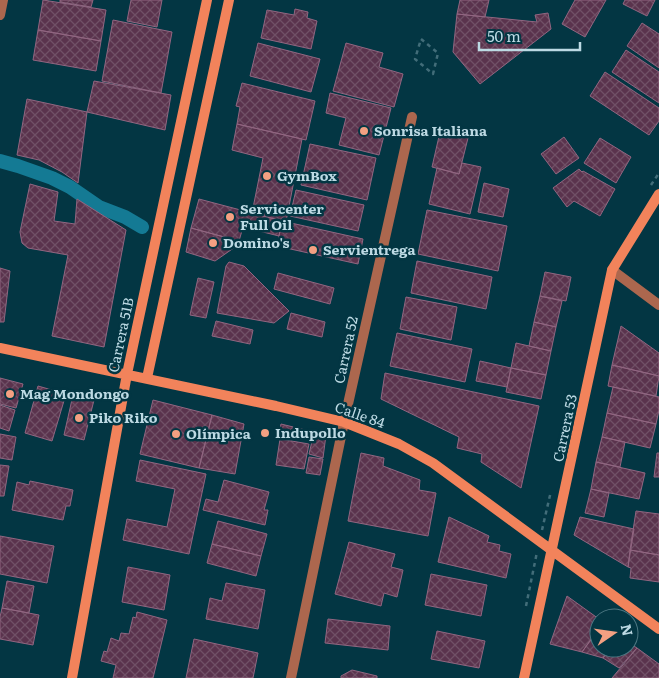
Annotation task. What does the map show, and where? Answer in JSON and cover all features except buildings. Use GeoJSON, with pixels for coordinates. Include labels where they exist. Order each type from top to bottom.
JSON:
{"type":"FeatureCollection","features":[{"type":"Feature","properties":{"kind":"main road","name":"Carrera 51B"},"geometry":{"type":"LineString","coordinates":[[72,678],[126,374],[208,0]]}},
{"type":"Feature","properties":{"kind":"main road"},"geometry":{"type":"LineString","coordinates":[[147,378],[229,0]]}},
{"type":"Feature","properties":{"kind":"main road","name":"Carrera 53"},"geometry":{"type":"LineString","coordinates":[[524,678],[612,270],[659,194]]}},
{"type":"Feature","properties":{"kind":"main road","name":"Calle 84"},"geometry":{"type":"LineString","coordinates":[[0,348],[147,378],[344,422],[400,444],[433,463],[659,629]]}},
{"type":"Feature","properties":{"kind":"street"},"geometry":{"type":"LineString","coordinates":[[0,15],[3,0]]}},
{"type":"Feature","properties":{"kind":"street","name":"Carrera 52"},"geometry":{"type":"LineString","coordinates":[[291,678],[344,422],[412,117]]}},
{"type":"Feature","properties":{"kind":"street"},"geometry":{"type":"LineString","coordinates":[[612,270],[659,305]]}},
{"type":"Feature","properties":{"kind":"path"},"geometry":{"type":"LineString","coordinates":[[420,39],[429,45],[438,53],[433,74],[415,59],[420,39]]}},
{"type":"Feature","properties":{"kind":"waterway"},"geometry":{"type":"LineString","coordinates":[[0,161],[52,178],[70,187],[99,207],[125,217],[142,227]]}},
{"type":"Feature","properties":{"kind":"place","name":"Sonrisa Italiana"},"geometry":{"type":"Point","coordinates":[364,131]}},
{"type":"Feature","properties":{"kind":"place","name":"GymBox"},"geometry":{"type":"Point","coordinates":[267,176]}},
{"type":"Feature","properties":{"kind":"place","name":"Servicenter Full Oil"},"geometry":{"type":"Point","coordinates":[230,217]}},
{"type":"Feature","properties":{"kind":"place","name":"Domino's"},"geometry":{"type":"Point","coordinates":[213,243]}},
{"type":"Feature","properties":{"kind":"place","name":"Servientrega"},"geometry":{"type":"Point","coordinates":[313,250]}},
{"type":"Feature","properties":{"kind":"place","name":"Mag Mondongo"},"geometry":{"type":"Point","coordinates":[10,394]}},
{"type":"Feature","properties":{"kind":"place","name":"Piko Riko"},"geometry":{"type":"Point","coordinates":[79,418]}},
{"type":"Feature","properties":{"kind":"place","name":"Indupollo"},"geometry":{"type":"Point","coordinates":[265,433]}},
{"type":"Feature","properties":{"kind":"place","name":"Olímpica"},"geometry":{"type":"Point","coordinates":[176,434]}}]}
